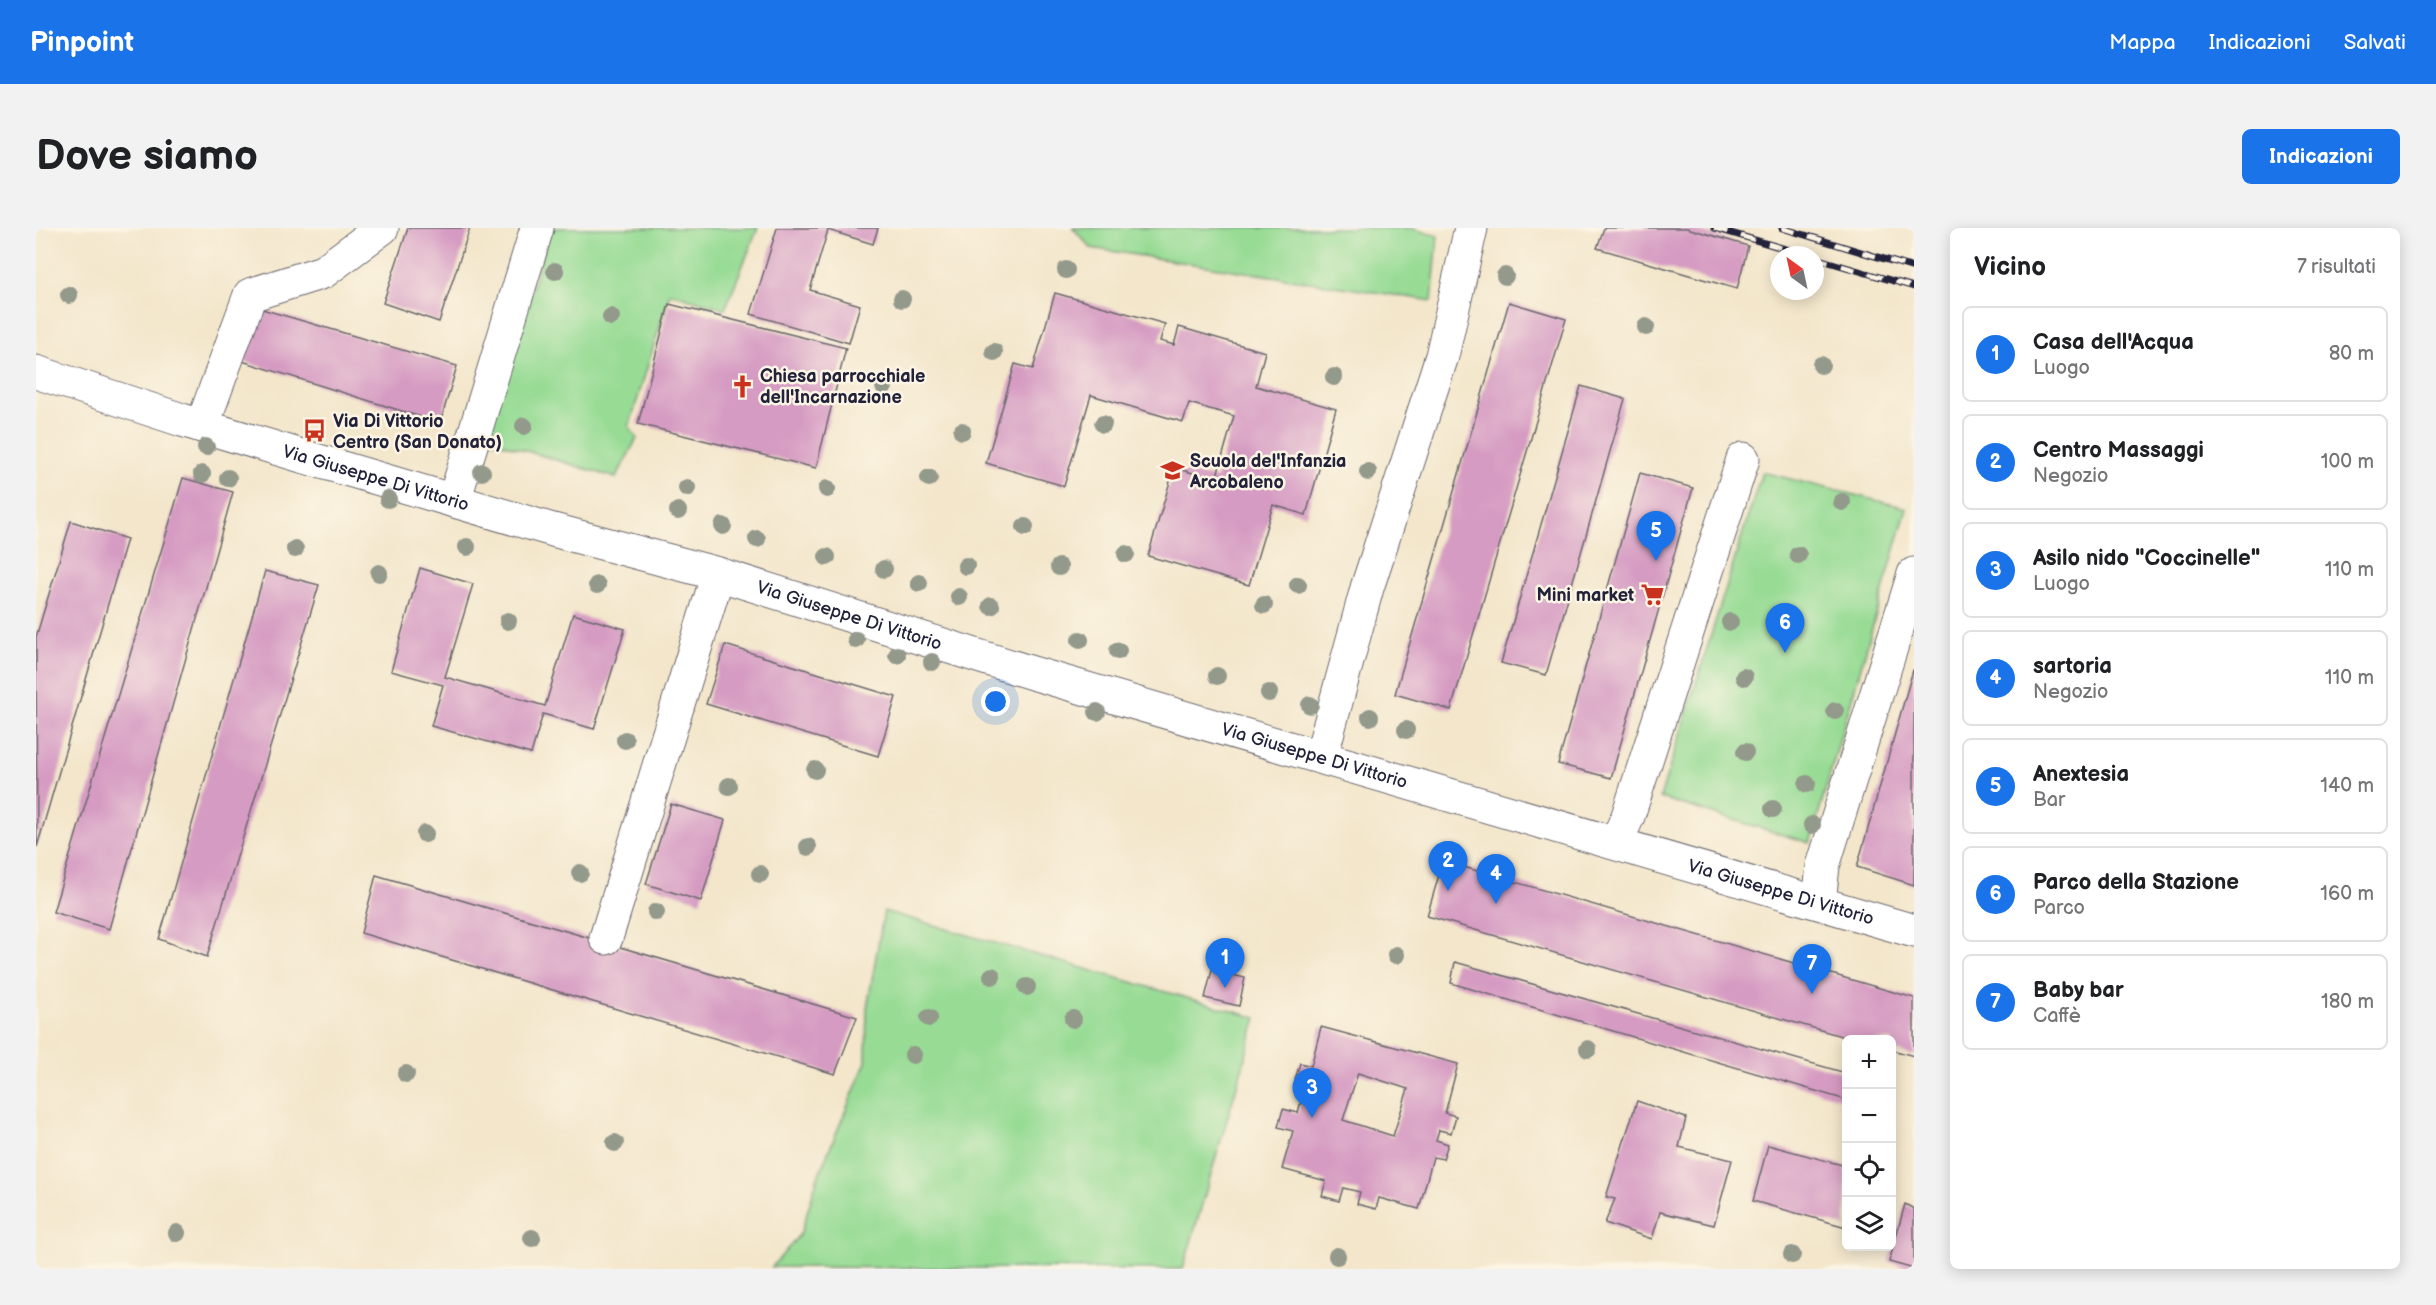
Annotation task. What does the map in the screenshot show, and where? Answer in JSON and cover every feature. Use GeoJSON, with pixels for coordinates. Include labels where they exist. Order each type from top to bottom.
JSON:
{"type":"FeatureCollection","features":[{"type":"Feature","properties":{"kind":"street"},"geometry":{"type":"LineString","coordinates":[[202,426],[250,295],[322,272],[382,228]]}},
{"type":"Feature","properties":{"kind":"street"},"geometry":{"type":"LineString","coordinates":[[454,501],[537,228]]}},
{"type":"Feature","properties":{"kind":"street"},"geometry":{"type":"LineString","coordinates":[[1321,757],[1367,588],[1442,356],[1471,228]]}},
{"type":"Feature","properties":{"kind":"street","name":"Via Giuseppe Di Vittorio"},"geometry":{"type":"LineString","coordinates":[[36,372],[202,426],[454,501],[718,574],[984,658],[1914,931]]}},
{"type":"Feature","properties":{"kind":"street"},"geometry":{"type":"LineString","coordinates":[[1617,843],[1628,816],[1743,459]]}},
{"type":"Feature","properties":{"kind":"street"},"geometry":{"type":"LineString","coordinates":[[606,938],[718,574]]}},
{"type":"Feature","properties":{"kind":"street"},"geometry":{"type":"LineString","coordinates":[[1819,902],[1823,866],[1914,574]]}},
{"type":"Feature","properties":{"kind":"green space"},"geometry":{"type":"Polygon","coordinates":[[[551,228],[758,228],[725,309],[670,293],[629,427],[637,438],[616,478],[484,438],[551,228]]]}},
{"type":"Feature","properties":{"kind":"green space"},"geometry":{"type":"Polygon","coordinates":[[[1073,228],[1410,228],[1438,236],[1432,301],[1091,248],[1073,228]]]}},
{"type":"Feature","properties":{"kind":"green space"},"geometry":{"type":"Polygon","coordinates":[[[1762,472],[1907,508],[1810,843],[1660,798],[1762,472]]]}},
{"type":"Feature","properties":{"kind":"green space"},"geometry":{"type":"Polygon","coordinates":[[[884,911],[1257,1018],[1183,1269],[772,1267],[801,1233],[817,1179],[866,1062],[867,1008],[884,911]]]}},
{"type":"Feature","properties":{"kind":"building"},"geometry":{"type":"Polygon","coordinates":[[[408,228],[470,228],[439,322],[383,303],[408,228]]]}},
{"type":"Feature","properties":{"kind":"building"},"geometry":{"type":"Polygon","coordinates":[[[777,228],[878,228],[873,244],[828,230],[810,290],[860,305],[849,343],[751,314],[777,228]]]}},
{"type":"Feature","properties":{"kind":"building"},"geometry":{"type":"Polygon","coordinates":[[[1604,228],[1687,228],[1748,246],[1737,289],[1597,248],[1604,228]]]}},
{"type":"Feature","properties":{"kind":"building"},"geometry":{"type":"Polygon","coordinates":[[[1055,293],[1165,324],[1160,341],[1174,345],[1179,327],[1265,352],[1256,386],[1336,409],[1306,515],[1273,505],[1249,585],[1148,556],[1174,468],[1216,479],[1234,416],[1189,403],[1183,422],[1091,395],[1064,486],[986,463],[1015,364],[1033,369],[1055,293]]]}},
{"type":"Feature","properties":{"kind":"building"},"geometry":{"type":"Polygon","coordinates":[[[1509,302],[1566,319],[1451,710],[1395,694],[1509,302]]]}},
{"type":"Feature","properties":{"kind":"building","name":"Chiesa parrocchiale dell'Incarnazione"},"geometry":{"type":"Polygon","coordinates":[[[669,304],[846,348],[816,468],[638,424],[669,304]]]}},
{"type":"Feature","properties":{"kind":"building"},"geometry":{"type":"Polygon","coordinates":[[[262,309],[457,366],[440,423],[242,361],[262,309]]]}},
{"type":"Feature","properties":{"kind":"building"},"geometry":{"type":"Polygon","coordinates":[[[1581,386],[1625,399],[1546,675],[1501,663],[1581,386]]]}},
{"type":"Feature","properties":{"kind":"building"},"geometry":{"type":"Polygon","coordinates":[[[1640,473],[1693,488],[1611,778],[1558,764],[1640,473]]]}},
{"type":"Feature","properties":{"kind":"building"},"geometry":{"type":"Polygon","coordinates":[[[183,478],[233,492],[109,929],[53,912],[183,478]]]}},
{"type":"Feature","properties":{"kind":"building"},"geometry":{"type":"Polygon","coordinates":[[[71,521],[127,539],[37,847],[36,637],[71,521]]]}},
{"type":"Feature","properties":{"kind":"building"},"geometry":{"type":"Polygon","coordinates":[[[420,568],[473,584],[445,677],[545,706],[573,614],[625,629],[594,729],[543,714],[531,754],[431,726],[443,685],[391,671],[420,568]]]}},
{"type":"Feature","properties":{"kind":"building"},"geometry":{"type":"Polygon","coordinates":[[[265,571],[319,585],[207,957],[159,939],[265,571]]]}},
{"type":"Feature","properties":{"kind":"building"},"geometry":{"type":"Polygon","coordinates":[[[725,645],[896,697],[878,756],[706,704],[725,645]]]}},
{"type":"Feature","properties":{"kind":"building"},"geometry":{"type":"Polygon","coordinates":[[[1914,670],[1914,885],[1857,867],[1914,670]]]}},
{"type":"Feature","properties":{"kind":"building"},"geometry":{"type":"Polygon","coordinates":[[[671,804],[725,820],[701,901],[646,884],[671,804]]]}},
{"type":"Feature","properties":{"kind":"building"},"geometry":{"type":"Polygon","coordinates":[[[1443,861],[1914,998],[1914,1056],[1896,1051],[1896,1035],[1842,1036],[1427,916],[1443,861]]]}},
{"type":"Feature","properties":{"kind":"building"},"geometry":{"type":"Polygon","coordinates":[[[376,875],[857,1017],[835,1074],[361,933],[376,875]]]}},
{"type":"Feature","properties":{"kind":"building"},"geometry":{"type":"Polygon","coordinates":[[[1455,962],[1842,1072],[1842,1099],[1451,983],[1455,962]]]}},
{"type":"Feature","properties":{"kind":"building"},"geometry":{"type":"Polygon","coordinates":[[[1212,970],[1245,978],[1239,1006],[1205,998],[1212,970]]]}},
{"type":"Feature","properties":{"kind":"building"},"geometry":{"type":"Polygon","coordinates":[[[1321,1027],[1458,1064],[1445,1113],[1456,1116],[1451,1133],[1439,1130],[1436,1140],[1448,1144],[1443,1159],[1433,1157],[1419,1209],[1379,1198],[1376,1209],[1357,1204],[1360,1192],[1343,1188],[1339,1201],[1322,1196],[1326,1181],[1282,1169],[1293,1131],[1278,1127],[1283,1109],[1298,1113],[1306,1081],[1295,1079],[1300,1063],[1311,1066],[1321,1027]],[[1358,1073],[1343,1120],[1393,1136],[1408,1089],[1358,1073]]]}},
{"type":"Feature","properties":{"kind":"building"},"geometry":{"type":"Polygon","coordinates":[[[1637,1101],[1686,1118],[1679,1147],[1732,1160],[1714,1225],[1660,1212],[1652,1239],[1605,1223],[1615,1199],[1606,1197],[1637,1101]]]}},
{"type":"Feature","properties":{"kind":"building"},"geometry":{"type":"Polygon","coordinates":[[[1768,1145],[1842,1165],[1842,1226],[1753,1201],[1768,1145]]]}},
{"type":"Feature","properties":{"kind":"building"},"geometry":{"type":"Polygon","coordinates":[[[1905,1204],[1914,1209],[1914,1269],[1889,1262],[1892,1251],[1896,1251],[1896,1237],[1905,1204]]]}},
{"type":"Feature","properties":{"kind":"railway"},"geometry":{"type":"LineString","coordinates":[[1714,228],[1775,246]]}},
{"type":"Feature","properties":{"kind":"railway"},"geometry":{"type":"LineString","coordinates":[[1782,228],[1914,268]]}},
{"type":"Feature","properties":{"kind":"railway"},"geometry":{"type":"LineString","coordinates":[[1824,261],[1914,287]]}},
{"type":"Feature","properties":{"kind":"place","name":"Chiesa parrocchiale dell'Incarnazione"},"geometry":{"type":"Point","coordinates":[742,386]}},
{"type":"Feature","properties":{"kind":"place","name":"Via Di Vittorio Centro (San Donato)"},"geometry":{"type":"Point","coordinates":[315,431]}},
{"type":"Feature","properties":{"kind":"place","name":"Scuola del'Infanzia Arcobaleno"},"geometry":{"type":"Point","coordinates":[1172,471]}},
{"type":"Feature","properties":{"kind":"place","name":"Anextesia"},"geometry":{"type":"Point","coordinates":[1656,561]}},
{"type":"Feature","properties":{"kind":"place","name":"Mini market"},"geometry":{"type":"Point","coordinates":[1652,595]}},
{"type":"Feature","properties":{"kind":"place","name":"Parco della Stazione"},"geometry":{"type":"Point","coordinates":[1785,653]}},
{"type":"Feature","properties":{"kind":"place","name":"Centro Massaggi"},"geometry":{"type":"Point","coordinates":[1448,891]}},
{"type":"Feature","properties":{"kind":"place","name":"sartoria"},"geometry":{"type":"Point","coordinates":[1496,904]}},
{"type":"Feature","properties":{"kind":"place","name":"Casa dell'Acqua"},"geometry":{"type":"Point","coordinates":[1225,988]}},
{"type":"Feature","properties":{"kind":"place","name":"Baby bar"},"geometry":{"type":"Point","coordinates":[1812,994]}},
{"type":"Feature","properties":{"kind":"place","name":"Asilo nido \"Coccinelle\""},"geometry":{"type":"Point","coordinates":[1312,1118]}}]}
